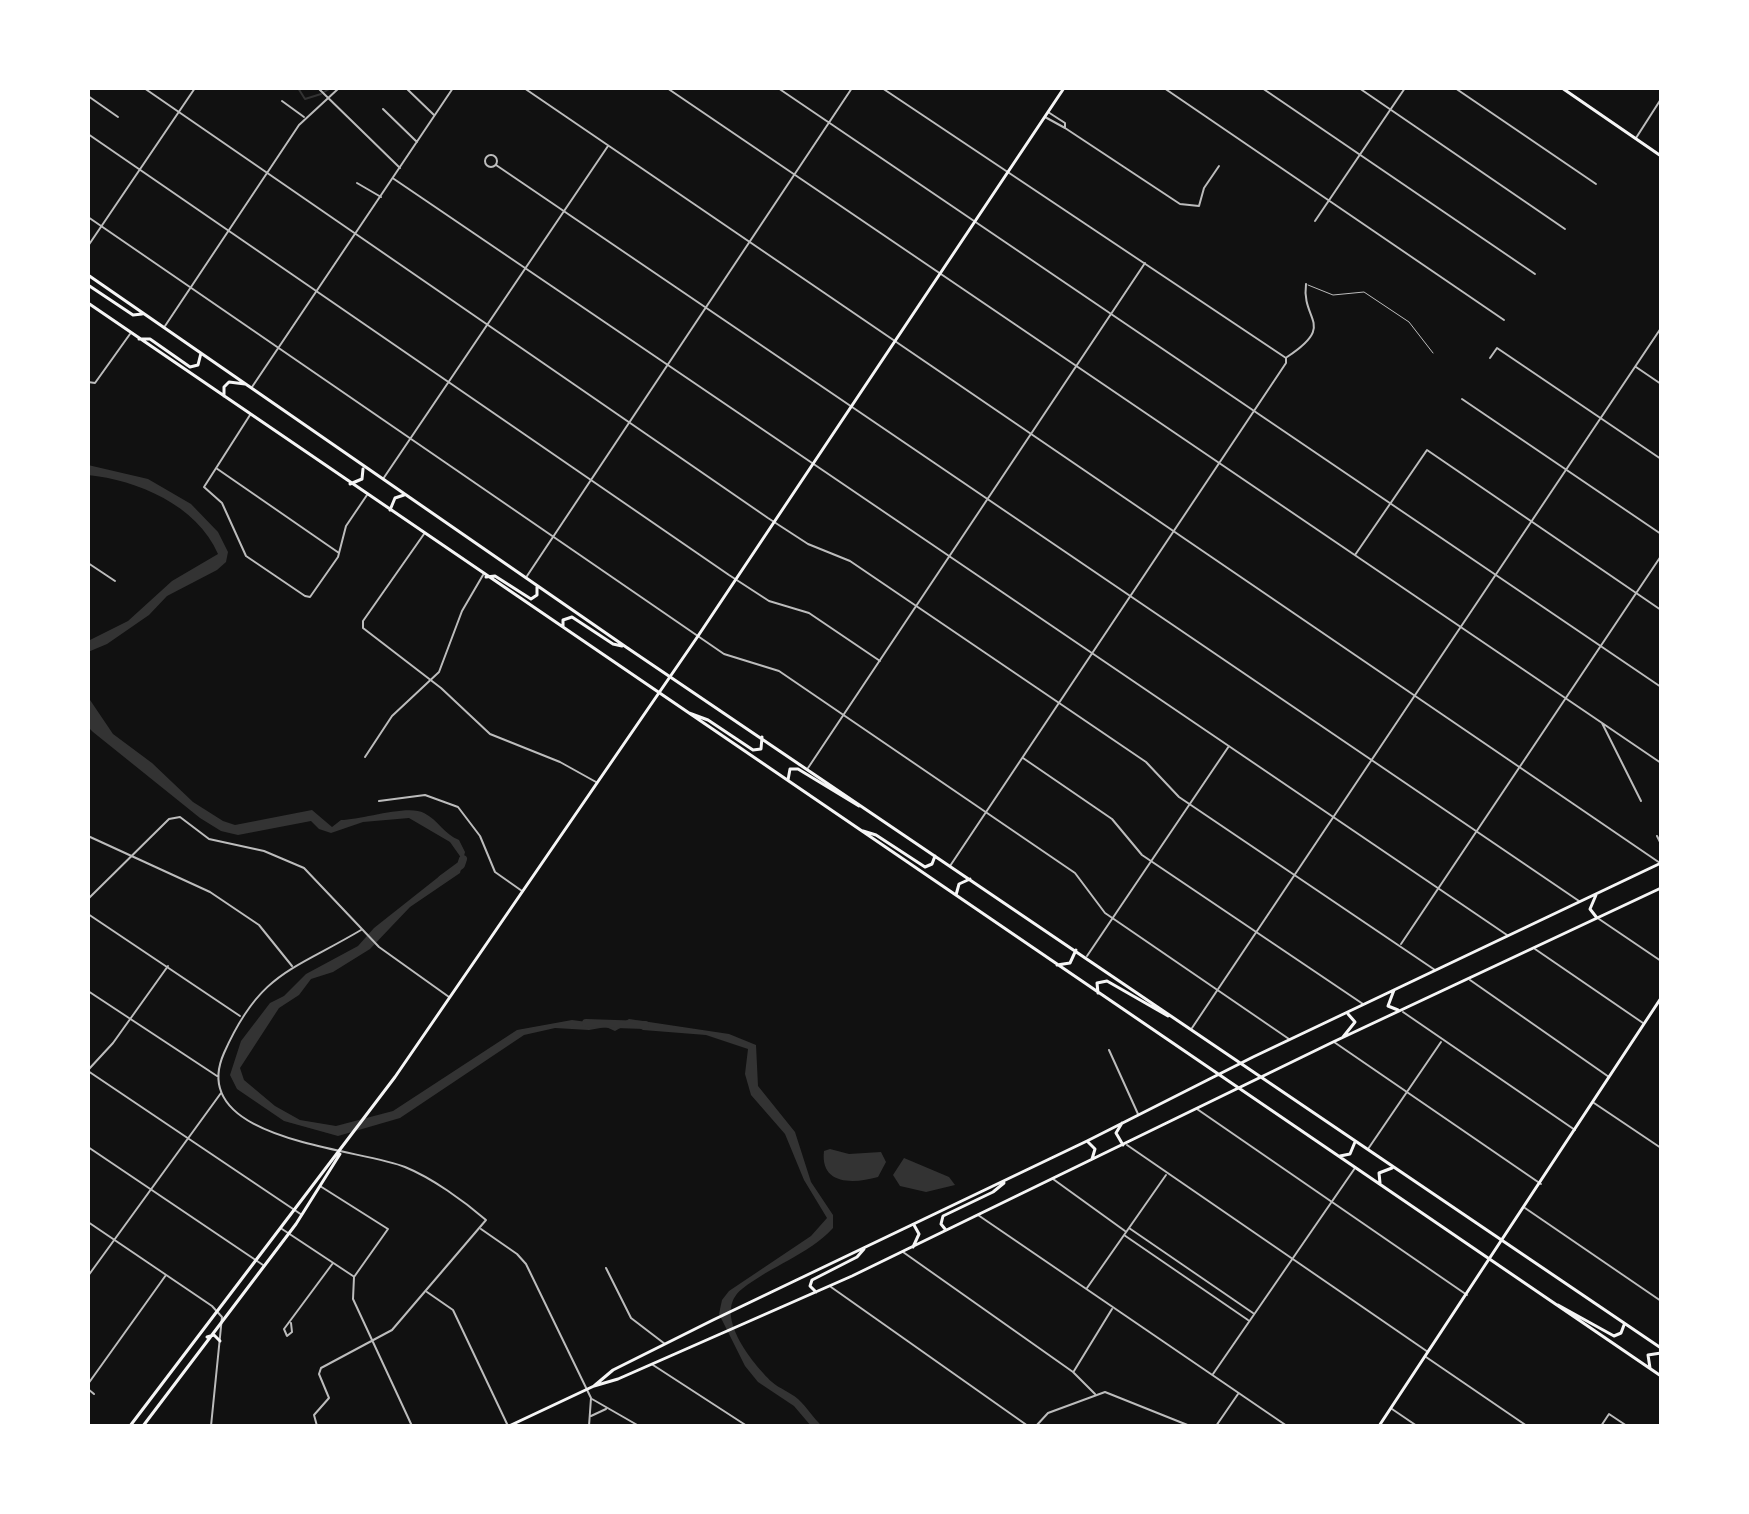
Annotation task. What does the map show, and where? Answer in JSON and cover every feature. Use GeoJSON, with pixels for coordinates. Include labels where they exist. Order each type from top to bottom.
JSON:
{"type":"FeatureCollection","features":[{"type":"Feature","properties":{"kind":"main road"},"geometry":{"type":"LineString","coordinates":[[130,1426],[196,1334],[369,1114],[698,636],[1064,88]]}},
{"type":"Feature","properties":{"kind":"main road"},"geometry":{"type":"LineString","coordinates":[[1562,88],[1661,156]]}},
{"type":"Feature","properties":{"kind":"main road"},"geometry":{"type":"LineString","coordinates":[[88,275],[626,647],[1087,957],[1661,1350]]}},
{"type":"Feature","properties":{"kind":"main road"},"geometry":{"type":"LineString","coordinates":[[88,285],[133,315],[142,314]]}},
{"type":"Feature","properties":{"kind":"main road"},"geometry":{"type":"LineString","coordinates":[[88,303],[1661,1376]]}},
{"type":"Feature","properties":{"kind":"main road"},"geometry":{"type":"LineString","coordinates":[[139,339],[150,339],[190,367],[198,365],[201,352]]}},
{"type":"Feature","properties":{"kind":"main road"},"geometry":{"type":"LineString","coordinates":[[224,397],[224,387],[229,382],[250,387]]}},
{"type":"Feature","properties":{"kind":"main road"},"geometry":{"type":"LineString","coordinates":[[350,484],[362,479],[363,466]]}},
{"type":"Feature","properties":{"kind":"main road"},"geometry":{"type":"LineString","coordinates":[[391,512],[395,498],[404,495]]}},
{"type":"Feature","properties":{"kind":"main road"},"geometry":{"type":"LineString","coordinates":[[484,576],[495,576],[531,599],[537,595],[537,585]]}},
{"type":"Feature","properties":{"kind":"main road"},"geometry":{"type":"LineString","coordinates":[[564,629],[563,620],[572,617],[613,644],[626,647]]}},
{"type":"Feature","properties":{"kind":"main road"},"geometry":{"type":"LineString","coordinates":[[681,710],[708,720],[753,750],[761,749],[760,735]]}},
{"type":"Feature","properties":{"kind":"main road"},"geometry":{"type":"LineString","coordinates":[[790,783],[787,773],[798,769],[839,797],[866,809]]}},
{"type":"Feature","properties":{"kind":"main road"},"geometry":{"type":"LineString","coordinates":[[860,830],[876,835],[925,867],[932,864],[935,855]]}},
{"type":"Feature","properties":{"kind":"main road"},"geometry":{"type":"LineString","coordinates":[[594,1386],[613,1370],[713,1320],[1087,1141],[1289,1039],[1661,864]]}},
{"type":"Feature","properties":{"kind":"main road"},"geometry":{"type":"LineString","coordinates":[[956,896],[957,887],[970,879]]}},
{"type":"Feature","properties":{"kind":"main road"},"geometry":{"type":"LineString","coordinates":[[508,1426],[586,1389],[652,1365],[903,1252],[1261,1076],[1661,888]]}},
{"type":"Feature","properties":{"kind":"main road"},"geometry":{"type":"LineString","coordinates":[[1596,895],[1590,909],[1598,919]]}},
{"type":"Feature","properties":{"kind":"main road"},"geometry":{"type":"LineString","coordinates":[[1057,965],[1072,962],[1076,950]]}},
{"type":"Feature","properties":{"kind":"main road"},"geometry":{"type":"LineString","coordinates":[[1098,994],[1097,983],[1107,981],[1149,1008],[1175,1019]]}},
{"type":"Feature","properties":{"kind":"main road"},"geometry":{"type":"LineString","coordinates":[[1394,990],[1388,1006],[1402,1011]]}},
{"type":"Feature","properties":{"kind":"main road"},"geometry":{"type":"LineString","coordinates":[[1379,1426],[1661,998]]}},
{"type":"Feature","properties":{"kind":"main road"},"geometry":{"type":"LineString","coordinates":[[1343,1037],[1355,1022],[1346,1013]]}},
{"type":"Feature","properties":{"kind":"main road"},"geometry":{"type":"LineString","coordinates":[[1122,1123],[1116,1133],[1125,1144]]}},
{"type":"Feature","properties":{"kind":"main road"},"geometry":{"type":"LineString","coordinates":[[1087,1141],[1095,1149],[1092,1159]]}},
{"type":"Feature","properties":{"kind":"main road"},"geometry":{"type":"LineString","coordinates":[[1340,1156],[1353,1152],[1355,1141]]}},
{"type":"Feature","properties":{"kind":"main road"},"geometry":{"type":"LineString","coordinates":[[143,1426],[206,1338],[302,1215],[343,1150]]}},
{"type":"Feature","properties":{"kind":"main road"},"geometry":{"type":"LineString","coordinates":[[1382,1186],[1379,1173],[1386,1168],[1395,1169]]}},
{"type":"Feature","properties":{"kind":"main road"},"geometry":{"type":"LineString","coordinates":[[946,1230],[941,1224],[943,1216],[993,1192],[1010,1178]]}},
{"type":"Feature","properties":{"kind":"main road"},"geometry":{"type":"LineString","coordinates":[[913,1224],[919,1234],[913,1247]]}},
{"type":"Feature","properties":{"kind":"main road"},"geometry":{"type":"LineString","coordinates":[[816,1292],[810,1287],[812,1280],[857,1257],[867,1246]]}},
{"type":"Feature","properties":{"kind":"main road"},"geometry":{"type":"LineString","coordinates":[[1551,1302],[1614,1336],[1621,1333],[1625,1323]]}},
{"type":"Feature","properties":{"kind":"main road"},"geometry":{"type":"LineString","coordinates":[[196,1334],[206,1338],[214,1335],[220,1341]]}},
{"type":"Feature","properties":{"kind":"main road"},"geometry":{"type":"LineString","coordinates":[[665,1344],[669,1357]]}},
{"type":"Feature","properties":{"kind":"main road"},"geometry":{"type":"LineString","coordinates":[[187,1347],[195,1353]]}},
{"type":"Feature","properties":{"kind":"main road"},"geometry":{"type":"LineString","coordinates":[[1650,1368],[1648,1355],[1661,1350]]}},
{"type":"Feature","properties":{"kind":"main road"},"geometry":{"type":"LineString","coordinates":[[644,1355],[652,1365]]}},
{"type":"Feature","properties":{"kind":"street"},"geometry":{"type":"LineString","coordinates":[[144,88],[773,521],[808,544],[845,558],[1146,762],[1190,804],[1435,971]]}},
{"type":"Feature","properties":{"kind":"street"},"geometry":{"type":"LineString","coordinates":[[88,246],[195,88]]}},
{"type":"Feature","properties":{"kind":"street"},"geometry":{"type":"LineString","coordinates":[[318,88],[401,169]]}},
{"type":"Feature","properties":{"kind":"street"},"geometry":{"type":"LineString","coordinates":[[164,327],[305,118],[339,88]]}},
{"type":"Feature","properties":{"kind":"street"},"geometry":{"type":"LineString","coordinates":[[406,88],[435,116]]}},
{"type":"Feature","properties":{"kind":"street"},"geometry":{"type":"LineString","coordinates":[[250,387],[279,350],[453,88]]}},
{"type":"Feature","properties":{"kind":"street"},"geometry":{"type":"LineString","coordinates":[[524,88],[1657,857],[1661,864]]}},
{"type":"Feature","properties":{"kind":"street"},"geometry":{"type":"LineString","coordinates":[[667,88],[938,275],[1661,763]]}},
{"type":"Feature","properties":{"kind":"street"},"geometry":{"type":"LineString","coordinates":[[778,88],[1661,687]]}},
{"type":"Feature","properties":{"kind":"street"},"geometry":{"type":"LineString","coordinates":[[526,578],[852,88]]}},
{"type":"Feature","properties":{"kind":"street"},"geometry":{"type":"LineString","coordinates":[[882,88],[1286,358]]}},
{"type":"Feature","properties":{"kind":"street"},"geometry":{"type":"LineString","coordinates":[[1164,88],[1504,320]]}},
{"type":"Feature","properties":{"kind":"street"},"geometry":{"type":"LineString","coordinates":[[1262,88],[1535,274]]}},
{"type":"Feature","properties":{"kind":"street"},"geometry":{"type":"LineString","coordinates":[[1359,88],[1565,229]]}},
{"type":"Feature","properties":{"kind":"street"},"geometry":{"type":"LineString","coordinates":[[1315,221],[1405,88]]}},
{"type":"Feature","properties":{"kind":"street"},"geometry":{"type":"LineString","coordinates":[[1455,88],[1596,184]]}},
{"type":"Feature","properties":{"kind":"street"},"geometry":{"type":"LineString","coordinates":[[88,96],[118,117]]}},
{"type":"Feature","properties":{"kind":"street"},"geometry":{"type":"LineString","coordinates":[[1635,139],[1661,99]]}},
{"type":"Feature","properties":{"kind":"street"},"geometry":{"type":"LineString","coordinates":[[282,101],[305,118]]}},
{"type":"Feature","properties":{"kind":"street"},"geometry":{"type":"LineString","coordinates":[[383,109],[418,142]]}},
{"type":"Feature","properties":{"kind":"street"},"geometry":{"type":"LineString","coordinates":[[1048,112],[1065,123],[1065,128]]}},
{"type":"Feature","properties":{"kind":"street"},"geometry":{"type":"LineString","coordinates":[[1044,117],[1180,204],[1199,206],[1204,188],[1219,166]]}},
{"type":"Feature","properties":{"kind":"street"},"geometry":{"type":"LineString","coordinates":[[88,134],[735,579],[769,601],[809,613],[880,661]]}},
{"type":"Feature","properties":{"kind":"street"},"geometry":{"type":"LineString","coordinates":[[382,480],[609,145]]}},
{"type":"Feature","properties":{"kind":"street"},"geometry":{"type":"LineString","coordinates":[[496,165],[1580,901]]}},
{"type":"Feature","properties":{"kind":"street"},"geometry":{"type":"LineString","coordinates":[[394,179],[1508,935]]}},
{"type":"Feature","properties":{"kind":"street"},"geometry":{"type":"LineString","coordinates":[[357,183],[382,198]]}},
{"type":"Feature","properties":{"kind":"street"},"geometry":{"type":"LineString","coordinates":[[88,217],[731,658],[775,669],[986,812],[1075,873],[1098,906],[1113,919],[1289,1039]]}},
{"type":"Feature","properties":{"kind":"street"},"geometry":{"type":"LineString","coordinates":[[808,769],[1145,263]]}},
{"type":"Feature","properties":{"kind":"street"},"geometry":{"type":"LineString","coordinates":[[950,866],[1175,531],[1286,363],[1286,358],[1308,340],[1314,329],[1314,315],[1305,298],[1306,284]]}},
{"type":"Feature","properties":{"kind":"street"},"geometry":{"type":"LineString","coordinates":[[1192,1029],[1661,328]]}},
{"type":"Feature","properties":{"kind":"street"},"geometry":{"type":"LineString","coordinates":[[88,382],[93,385],[131,333]]}},
{"type":"Feature","properties":{"kind":"street"},"geometry":{"type":"LineString","coordinates":[[1490,358],[1497,348],[1661,459]]}},
{"type":"Feature","properties":{"kind":"street"},"geometry":{"type":"LineString","coordinates":[[1635,366],[1661,384]]}},
{"type":"Feature","properties":{"kind":"street"},"geometry":{"type":"LineString","coordinates":[[1462,399],[1661,534]]}},
{"type":"Feature","properties":{"kind":"street"},"geometry":{"type":"LineString","coordinates":[[250,415],[203,484],[222,503],[246,556],[309,598],[340,553],[346,526],[367,495]]}},
{"type":"Feature","properties":{"kind":"street"},"geometry":{"type":"LineString","coordinates":[[1355,555],[1427,450],[1661,610]]}},
{"type":"Feature","properties":{"kind":"street"},"geometry":{"type":"LineString","coordinates":[[215,468],[340,553]]}},
{"type":"Feature","properties":{"kind":"street"},"geometry":{"type":"LineString","coordinates":[[424,534],[362,626],[432,681],[490,734],[560,762],[597,782]]}},
{"type":"Feature","properties":{"kind":"street"},"geometry":{"type":"LineString","coordinates":[[1399,946],[1661,556]]}},
{"type":"Feature","properties":{"kind":"street"},"geometry":{"type":"LineString","coordinates":[[89,565],[115,581]]}},
{"type":"Feature","properties":{"kind":"street"},"geometry":{"type":"LineString","coordinates":[[365,757],[392,716],[432,681],[443,663],[462,611],[484,576]]}},
{"type":"Feature","properties":{"kind":"street"},"geometry":{"type":"LineString","coordinates":[[1602,722],[1641,801]]}},
{"type":"Feature","properties":{"kind":"street"},"geometry":{"type":"LineString","coordinates":[[1087,957],[1229,746]]}},
{"type":"Feature","properties":{"kind":"street"},"geometry":{"type":"LineString","coordinates":[[1022,758],[1112,819],[1136,849],[1151,861],[1363,1004]]}},
{"type":"Feature","properties":{"kind":"street"},"geometry":{"type":"LineString","coordinates":[[379,801],[425,795],[458,807],[480,836],[495,872],[522,891]]}},
{"type":"Feature","properties":{"kind":"street"},"geometry":{"type":"LineString","coordinates":[[88,899],[134,857],[169,819],[178,816],[209,839],[264,851],[304,868],[362,932],[449,997]]}},
{"type":"Feature","properties":{"kind":"street"},"geometry":{"type":"LineString","coordinates":[[88,836],[199,885],[253,921],[292,966]]}},
{"type":"Feature","properties":{"kind":"street"},"geometry":{"type":"LineString","coordinates":[[1657,836],[1661,844]]}},
{"type":"Feature","properties":{"kind":"street"},"geometry":{"type":"LineString","coordinates":[[88,914],[241,1016]]}},
{"type":"Feature","properties":{"kind":"street"},"geometry":{"type":"LineString","coordinates":[[1598,919],[1661,961]]}},
{"type":"Feature","properties":{"kind":"street"},"geometry":{"type":"LineString","coordinates":[[317,1426],[314,1415],[329,1398],[319,1370],[392,1330],[486,1220],[406,1167],[285,1139],[243,1114],[221,1093],[217,1076],[241,1016],[267,986],[292,966],[362,932]]}},
{"type":"Feature","properties":{"kind":"street"},"geometry":{"type":"LineString","coordinates":[[1535,949],[1644,1024]]}},
{"type":"Feature","properties":{"kind":"street"},"geometry":{"type":"LineString","coordinates":[[168,966],[113,1043],[88,1070],[302,1215]]}},
{"type":"Feature","properties":{"kind":"street"},"geometry":{"type":"LineString","coordinates":[[1469,979],[1609,1078]]}},
{"type":"Feature","properties":{"kind":"street"},"geometry":{"type":"LineString","coordinates":[[88,991],[217,1076]]}},
{"type":"Feature","properties":{"kind":"street"},"geometry":{"type":"LineString","coordinates":[[1402,1011],[1575,1130]]}},
{"type":"Feature","properties":{"kind":"street"},"geometry":{"type":"LineString","coordinates":[[1367,1150],[1443,1040]]}},
{"type":"Feature","properties":{"kind":"street"},"geometry":{"type":"LineString","coordinates":[[1333,1042],[1541,1184]]}},
{"type":"Feature","properties":{"kind":"street"},"geometry":{"type":"LineString","coordinates":[[1109,1050],[1139,1115]]}},
{"type":"Feature","properties":{"kind":"street"},"geometry":{"type":"LineString","coordinates":[[88,1276],[221,1093]]}},
{"type":"Feature","properties":{"kind":"street"},"geometry":{"type":"LineString","coordinates":[[1593,1102],[1661,1148]]}},
{"type":"Feature","properties":{"kind":"street"},"geometry":{"type":"LineString","coordinates":[[1196,1109],[1467,1295]]}},
{"type":"Feature","properties":{"kind":"street"},"geometry":{"type":"LineString","coordinates":[[1125,1144],[1429,1352]]}},
{"type":"Feature","properties":{"kind":"street"},"geometry":{"type":"LineString","coordinates":[[88,1147],[264,1266]]}},
{"type":"Feature","properties":{"kind":"street"},"geometry":{"type":"LineString","coordinates":[[1212,1375],[1355,1168]]}},
{"type":"Feature","properties":{"kind":"street"},"geometry":{"type":"LineString","coordinates":[[1087,1289],[1167,1173]]}},
{"type":"Feature","properties":{"kind":"street"},"geometry":{"type":"LineString","coordinates":[[1052,1178],[1189,1280],[1250,1321]]}},
{"type":"Feature","properties":{"kind":"street"},"geometry":{"type":"LineString","coordinates":[[316,1183],[388,1229],[354,1277],[354,1303],[412,1426]]}},
{"type":"Feature","properties":{"kind":"street"},"geometry":{"type":"LineString","coordinates":[[1525,1208],[1661,1301]]}},
{"type":"Feature","properties":{"kind":"street"},"geometry":{"type":"LineString","coordinates":[[978,1215],[1285,1425]]}},
{"type":"Feature","properties":{"kind":"street"},"geometry":{"type":"LineString","coordinates":[[88,1222],[217,1309],[222,1317],[211,1426]]}},
{"type":"Feature","properties":{"kind":"street"},"geometry":{"type":"LineString","coordinates":[[281,1229],[354,1277]]}},
{"type":"Feature","properties":{"kind":"street"},"geometry":{"type":"LineString","coordinates":[[480,1229],[525,1261],[591,1398],[639,1426]]}},
{"type":"Feature","properties":{"kind":"street"},"geometry":{"type":"LineString","coordinates":[[1126,1232],[1254,1314]]}},
{"type":"Feature","properties":{"kind":"street"},"geometry":{"type":"LineString","coordinates":[[903,1252],[1073,1372],[1095,1394]]}},
{"type":"Feature","properties":{"kind":"street"},"geometry":{"type":"LineString","coordinates":[[291,1323],[333,1263]]}},
{"type":"Feature","properties":{"kind":"street"},"geometry":{"type":"LineString","coordinates":[[606,1268],[631,1318],[665,1344]]}},
{"type":"Feature","properties":{"kind":"street"},"geometry":{"type":"LineString","coordinates":[[1189,1280],[1194,1273]]}},
{"type":"Feature","properties":{"kind":"street"},"geometry":{"type":"LineString","coordinates":[[88,1384],[166,1275]]}},
{"type":"Feature","properties":{"kind":"street"},"geometry":{"type":"LineString","coordinates":[[830,1286],[1028,1426]]}},
{"type":"Feature","properties":{"kind":"street"},"geometry":{"type":"LineString","coordinates":[[426,1291],[453,1310],[508,1426]]}},
{"type":"Feature","properties":{"kind":"street"},"geometry":{"type":"LineString","coordinates":[[1073,1372],[1113,1307]]}},
{"type":"Feature","properties":{"kind":"street"},"geometry":{"type":"LineString","coordinates":[[1425,1357],[1527,1426]]}},
{"type":"Feature","properties":{"kind":"street"},"geometry":{"type":"LineString","coordinates":[[652,1365],[747,1426]]}},
{"type":"Feature","properties":{"kind":"street"},"geometry":{"type":"LineString","coordinates":[[88,1389],[94,1394]]}},
{"type":"Feature","properties":{"kind":"street"},"geometry":{"type":"LineString","coordinates":[[1216,1426],[1238,1393]]}},
{"type":"Feature","properties":{"kind":"street"},"geometry":{"type":"LineString","coordinates":[[1036,1426],[1048,1413],[1095,1394],[1116,1394],[1190,1426]]}},
{"type":"Feature","properties":{"kind":"street"},"geometry":{"type":"LineString","coordinates":[[589,1426],[591,1398]]}},
{"type":"Feature","properties":{"kind":"street"},"geometry":{"type":"LineString","coordinates":[[590,1417],[607,1409]]}},
{"type":"Feature","properties":{"kind":"street"},"geometry":{"type":"LineString","coordinates":[[1391,1409],[1417,1426]]}},
{"type":"Feature","properties":{"kind":"street"},"geometry":{"type":"LineString","coordinates":[[1601,1426],[1609,1414],[1627,1426]]}},
{"type":"Feature","properties":{"kind":"street"},"geometry":{"type":"LineString","coordinates":[[523,1420],[526,1426]]}},
{"type":"Feature","properties":{"kind":"lane"},"geometry":{"type":"LineString","coordinates":[[1306,284],[1333,295],[1364,292],[1409,322],[1433,353]]}},
{"type":"Feature","properties":{"kind":"shaded area"},"geometry":{"type":"Polygon","coordinates":[[[88,465],[148,479],[191,504],[218,532],[228,552],[226,562],[217,570],[167,596],[149,615],[107,644],[88,652],[88,641],[128,621],[172,581],[218,554],[196,522],[181,509],[145,489],[88,475],[88,465]]]}},
{"type":"Feature","properties":{"kind":"shaded area"},"geometry":{"type":"Polygon","coordinates":[[[88,697],[113,734],[152,763],[193,802],[223,821],[235,825],[312,810],[332,827],[341,820],[407,810],[424,813],[459,840],[465,852],[460,873],[410,907],[370,949],[333,972],[311,979],[299,995],[279,1008],[240,1068],[244,1080],[275,1106],[300,1120],[336,1126],[393,1111],[517,1030],[572,1020],[617,1026],[629,1019],[729,1034],[756,1045],[758,1086],[795,1132],[811,1182],[833,1215],[833,1228],[812,1246],[742,1289],[734,1299],[731,1311],[733,1324],[746,1351],[764,1374],[798,1399],[822,1426],[811,1426],[794,1406],[758,1382],[745,1366],[719,1314],[722,1300],[729,1291],[811,1236],[827,1218],[804,1180],[785,1134],[751,1095],[745,1074],[748,1049],[706,1035],[643,1030],[632,1025],[615,1031],[606,1027],[589,1030],[555,1028],[524,1035],[400,1118],[338,1136],[284,1121],[237,1089],[230,1075],[241,1041],[270,1003],[284,996],[306,974],[358,946],[374,928],[441,875],[456,873],[462,859],[450,842],[409,818],[363,822],[331,833],[319,829],[311,821],[238,835],[221,831],[200,818],[88,727],[88,697]]]}},
{"type":"Feature","properties":{"kind":"shaded area"},"geometry":{"type":"Polygon","coordinates":[[[830,1149],[849,1154],[881,1152],[886,1162],[878,1177],[858,1181],[840,1179],[827,1170],[824,1162],[824,1151],[830,1149]]]}},
{"type":"Feature","properties":{"kind":"shaded area"},"geometry":{"type":"Polygon","coordinates":[[[904,1158],[949,1177],[955,1185],[926,1192],[900,1186],[893,1175],[904,1158]]]}},
{"type":"Feature","properties":{"kind":"waterway"},"geometry":{"type":"LineString","coordinates":[[298,88],[305,99],[321,94]]}},
{"type":"Feature","properties":{"kind":"waterway"},"geometry":{"type":"LineString","coordinates":[[324,92],[331,88]]}},
{"type":"Feature","properties":{"kind":"waterway"},"geometry":{"type":"LineString","coordinates":[[442,879],[461,865],[463,859]]}},
{"type":"Feature","properties":{"kind":"waterway"},"geometry":{"type":"LineString","coordinates":[[586,1023],[645,1025]]}}]}
